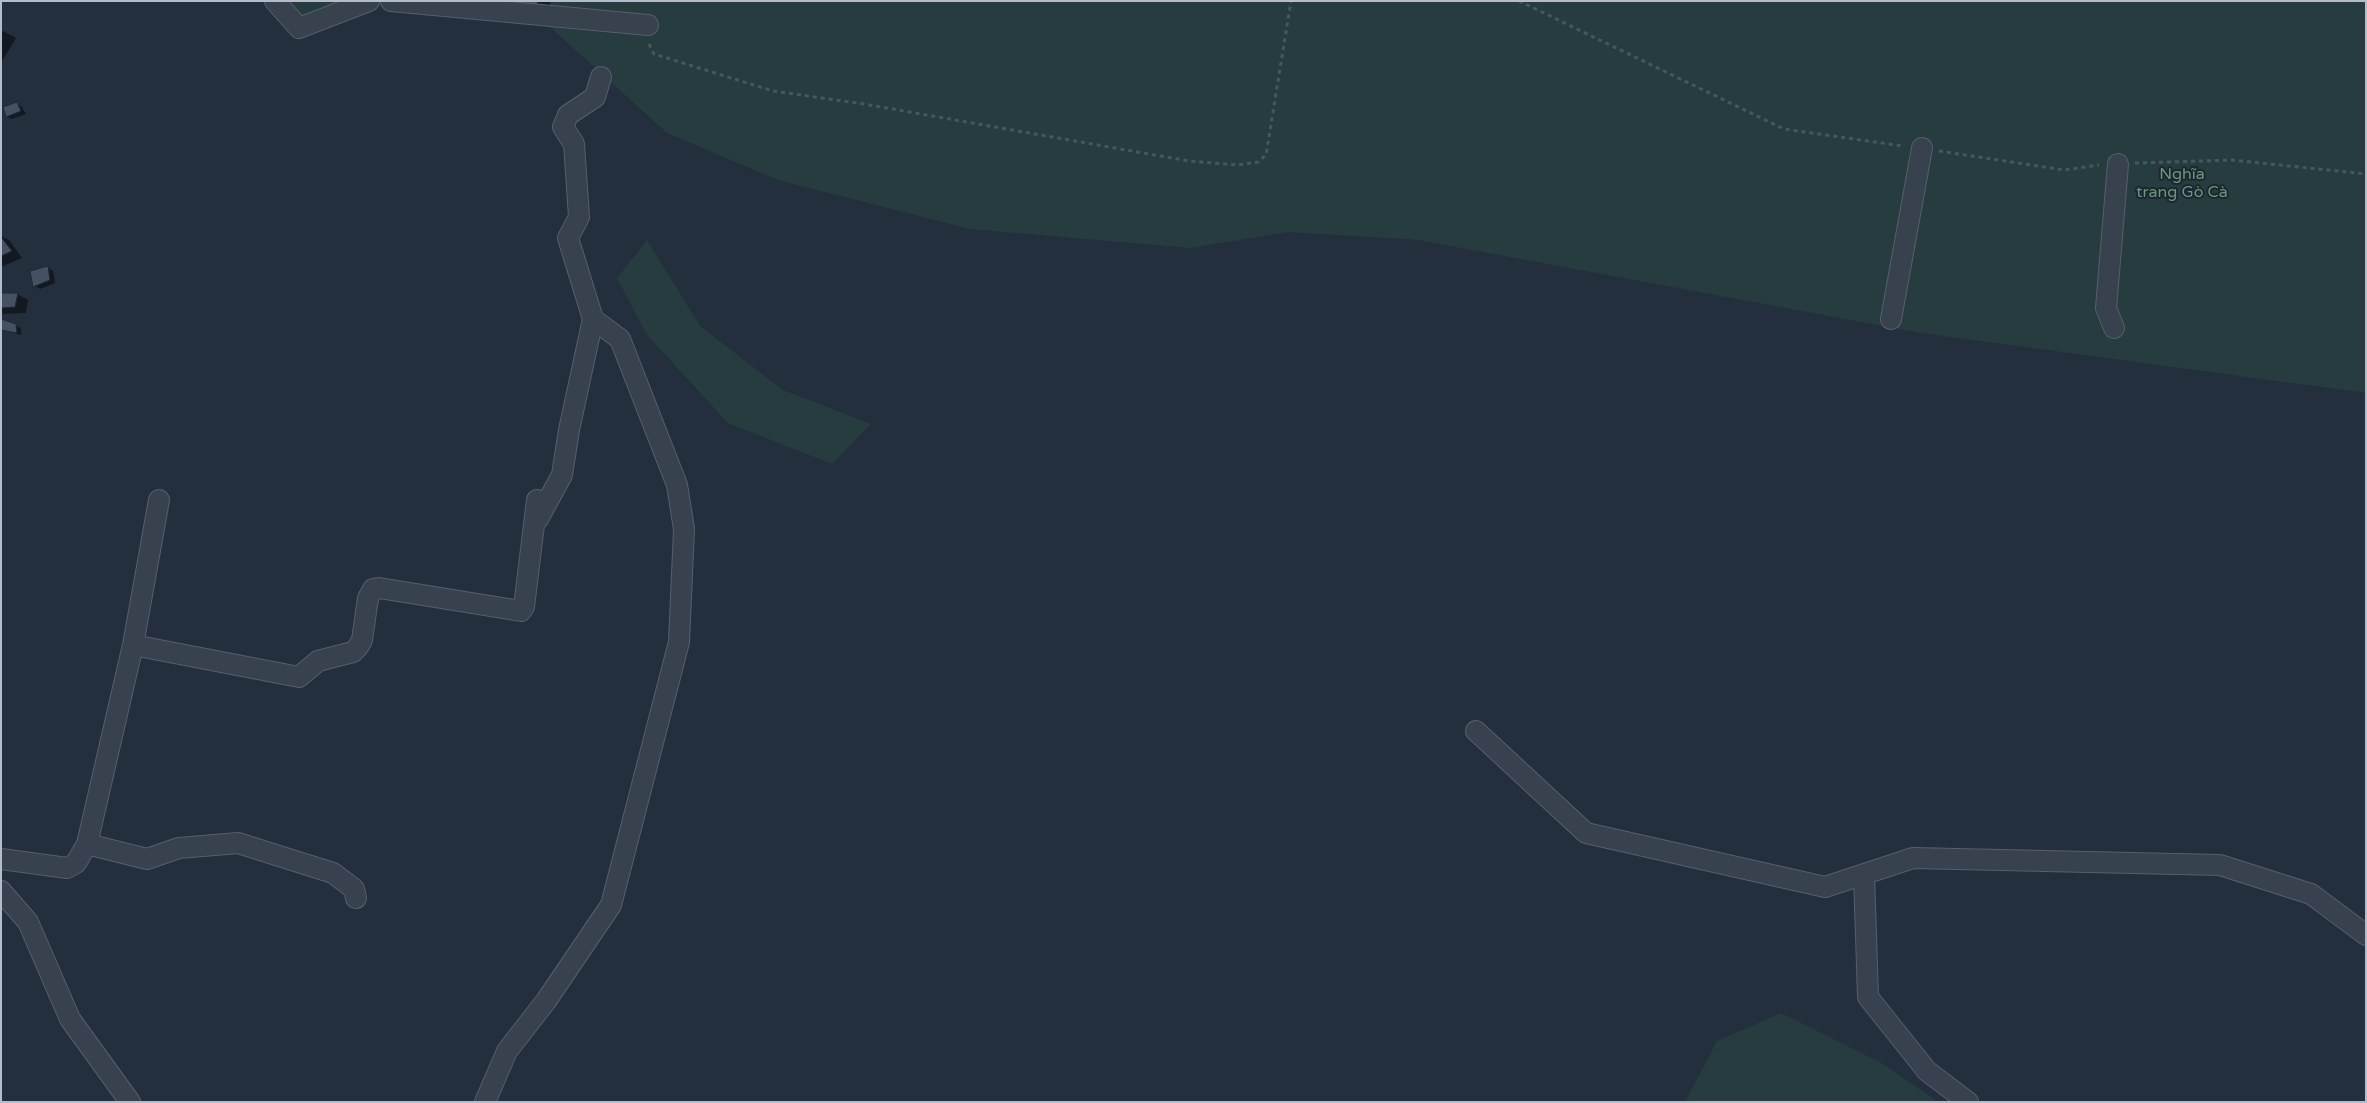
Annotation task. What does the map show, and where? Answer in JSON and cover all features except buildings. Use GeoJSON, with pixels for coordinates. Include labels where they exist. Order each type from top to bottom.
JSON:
{"type":"FeatureCollection","features":[{"type":"Feature","properties":{"kind":"street"},"geometry":{"type":"LineString","coordinates":[[275,1],[299,28],[369,1]]}},
{"type":"Feature","properties":{"kind":"street"},"geometry":{"type":"LineString","coordinates":[[391,1],[648,25]]}},
{"type":"Feature","properties":{"kind":"street"},"geometry":{"type":"LineString","coordinates":[[534,527],[562,475],[569,430],[593,319],[568,238],[579,217],[574,144],[564,127],[568,115],[595,97],[601,76]]}},
{"type":"Feature","properties":{"kind":"street"},"geometry":{"type":"LineString","coordinates":[[1891,318],[1922,148]]}},
{"type":"Feature","properties":{"kind":"street"},"geometry":{"type":"LineString","coordinates":[[2114,328],[2106,308],[2118,164]]}},
{"type":"Feature","properties":{"kind":"street"},"geometry":{"type":"LineString","coordinates":[[485,1102],[507,1051],[570,967],[611,904],[679,642],[684,529],[677,485],[620,339],[593,319]]}},
{"type":"Feature","properties":{"kind":"street"},"geometry":{"type":"LineString","coordinates":[[1,859],[67,868],[76,863],[87,844],[133,645],[159,500]]}},
{"type":"Feature","properties":{"kind":"street"},"geometry":{"type":"LineString","coordinates":[[133,645],[299,677],[318,661],[353,652],[358,647],[362,640],[368,598],[374,589],[378,588],[521,611],[524,607],[537,500]]}},
{"type":"Feature","properties":{"kind":"street"},"geometry":{"type":"LineString","coordinates":[[1476,731],[1586,834],[1825,887],[1913,858],[2220,865],[2311,894],[2366,935]]}},
{"type":"Feature","properties":{"kind":"street"},"geometry":{"type":"LineString","coordinates":[[87,844],[147,859],[179,848],[238,843],[333,873],[354,889],[356,898]]}},
{"type":"Feature","properties":{"kind":"street"},"geometry":{"type":"LineString","coordinates":[[1864,874],[1868,997],[1927,1072],[1968,1102]]}},
{"type":"Feature","properties":{"kind":"street"},"geometry":{"type":"LineString","coordinates":[[1,891],[28,922],[70,1019],[130,1102]]}},
{"type":"Feature","properties":{"kind":"path"},"geometry":{"type":"LineString","coordinates":[[648,25],[648,42],[654,54],[773,91],[864,104],[1189,161],[1237,165],[1258,162],[1266,154],[1291,1]]}},
{"type":"Feature","properties":{"kind":"path"},"geometry":{"type":"LineString","coordinates":[[1519,1],[1784,129],[2064,170],[2118,164],[2232,160],[2366,174]]}},
{"type":"Feature","properties":{"kind":"green space","name":"Nghĩa trang Gò Cà"},"geometry":{"type":"Polygon","coordinates":[[[262,1],[2366,1],[2366,393],[1921,333],[1418,240],[1288,232],[1190,248],[970,229],[778,180],[667,133],[540,18],[353,5],[306,33],[262,1]]]}},
{"type":"Feature","properties":{"kind":"green space"},"geometry":{"type":"Polygon","coordinates":[[[647,240],[700,326],[783,390],[871,424],[832,464],[728,423],[647,335],[617,278],[647,240]]]}},
{"type":"Feature","properties":{"kind":"green space"},"geometry":{"type":"Polygon","coordinates":[[[1781,1013],[1883,1064],[1938,1102],[1685,1102],[1717,1041],[1781,1013]]]}}]}
